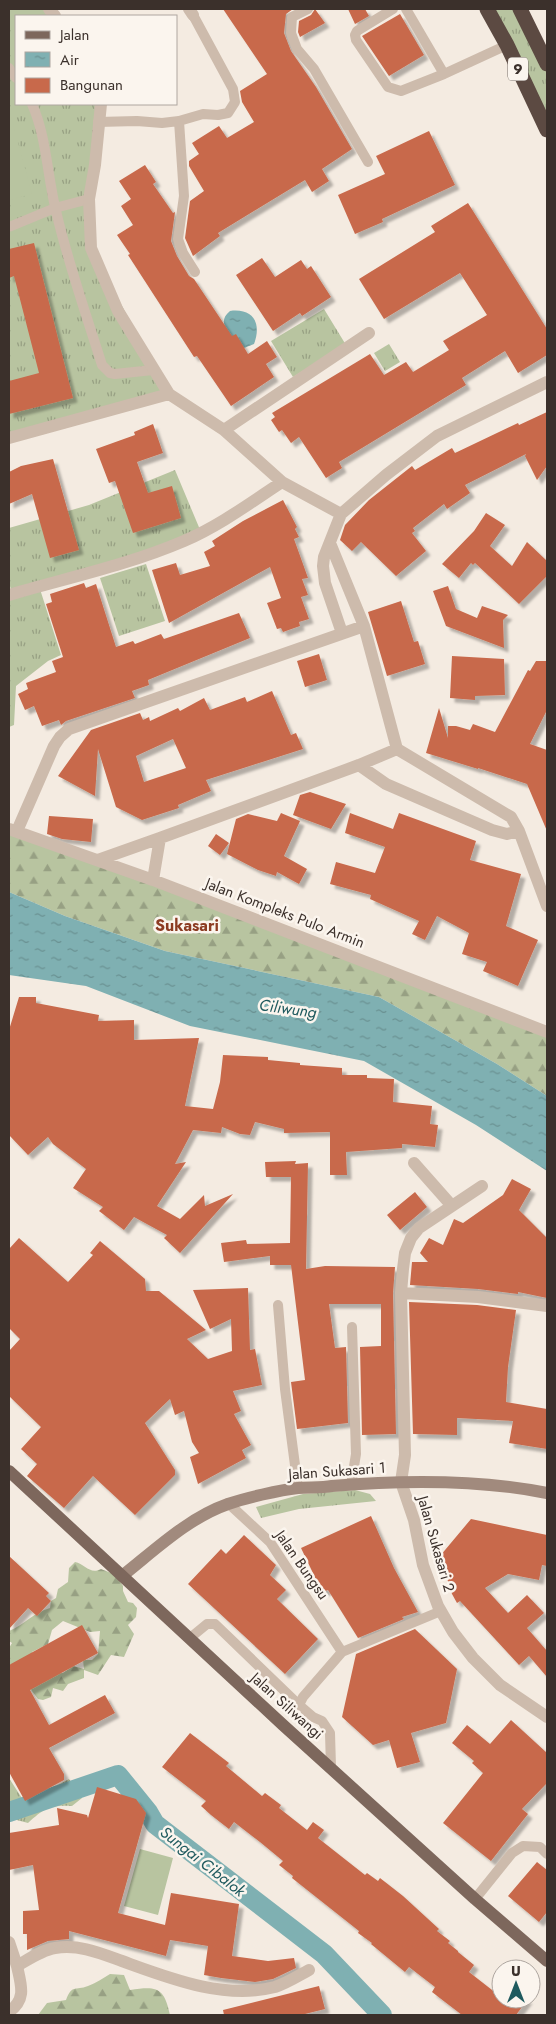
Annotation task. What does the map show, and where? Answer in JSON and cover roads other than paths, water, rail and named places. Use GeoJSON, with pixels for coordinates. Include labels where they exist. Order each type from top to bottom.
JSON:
{"type":"FeatureCollection","features":[{"type":"Feature","properties":{"kind":"highway","name":"9"},"geometry":{"type":"LineString","coordinates":[[486,9],[507,45],[547,130]]}},
{"type":"Feature","properties":{"kind":"highway","name":"9"},"geometry":{"type":"LineString","coordinates":[[520,9],[547,64]]}},
{"type":"Feature","properties":{"kind":"main road","name":"Jalan Siliwangi"},"geometry":{"type":"LineString","coordinates":[[11,1477],[475,1899],[547,1961]]}},
{"type":"Feature","properties":{"kind":"street"},"geometry":{"type":"LineString","coordinates":[[101,105],[95,165],[89,199],[91,248],[118,310],[169,394],[224,430],[282,482],[341,514]]}},
{"type":"Feature","properties":{"kind":"street"},"geometry":{"type":"LineString","coordinates":[[224,430],[369,333]]}},
{"type":"Feature","properties":{"kind":"street"},"geometry":{"type":"LineString","coordinates":[[342,633],[325,583],[323,566],[324,557],[341,514],[393,469],[436,436],[547,382]]}},
{"type":"Feature","properties":{"kind":"street"},"geometry":{"type":"LineString","coordinates":[[9,438],[169,394]]}},
{"type":"Feature","properties":{"kind":"street"},"geometry":{"type":"LineString","coordinates":[[9,595],[153,552],[185,540],[219,524],[282,482]]}},
{"type":"Feature","properties":{"kind":"street"},"geometry":{"type":"LineString","coordinates":[[330,543],[364,626],[397,749],[511,818],[519,831],[547,906]]}},
{"type":"Feature","properties":{"kind":"street"},"geometry":{"type":"LineString","coordinates":[[13,830],[54,746],[60,737],[70,730],[364,626]]}},
{"type":"Feature","properties":{"kind":"street"},"geometry":{"type":"LineString","coordinates":[[98,860],[359,765],[397,749]]}},
{"type":"Feature","properties":{"kind":"street"},"geometry":{"type":"LineString","coordinates":[[359,765],[386,784],[492,830],[507,834],[519,831]]}},
{"type":"Feature","properties":{"kind":"street","name":"Jalan Kompleks Pulo Armin"},"geometry":{"type":"LineString","coordinates":[[13,830],[153,880],[547,1032]]}},
{"type":"Feature","properties":{"kind":"street"},"geometry":{"type":"LineString","coordinates":[[153,880],[160,838]]}},
{"type":"Feature","properties":{"kind":"street"},"geometry":{"type":"LineString","coordinates":[[414,1163],[452,1206]]}},
{"type":"Feature","properties":{"kind":"street"},"geometry":{"type":"LineString","coordinates":[[401,1482],[405,1455],[401,1294],[405,1253],[411,1238],[419,1228],[482,1186]]}},
{"type":"Feature","properties":{"kind":"street"},"geometry":{"type":"LineString","coordinates":[[401,1294],[478,1297],[547,1306]]}},
{"type":"Feature","properties":{"kind":"street","name":"Jalan Sukasari 1"},"geometry":{"type":"LineString","coordinates":[[122,1576],[183,1528],[203,1515],[228,1503],[298,1488],[401,1482],[477,1484],[524,1489],[547,1494]]}},
{"type":"Feature","properties":{"kind":"street","name":"Jalan Sukasari 2"},"geometry":{"type":"LineString","coordinates":[[401,1482],[414,1520],[423,1565],[441,1612],[453,1632],[473,1658],[493,1678],[547,1717]]}},
{"type":"Feature","properties":{"kind":"street"},"geometry":{"type":"LineString","coordinates":[[9,1942],[17,1966],[21,1998],[17,2006],[9,2012]]}},
{"type":"Feature","properties":{"kind":"street"},"geometry":{"type":"LineString","coordinates":[[17,1966],[54,1948],[72,1946],[90,1949],[182,1982],[238,1990],[264,1989],[276,1986],[286,1983],[309,1970]]}},
{"type":"Feature","properties":{"kind":"lane"},"geometry":{"type":"LineString","coordinates":[[308,9],[292,17],[291,33],[297,49],[314,69],[368,162]]}},
{"type":"Feature","properties":{"kind":"lane"},"geometry":{"type":"LineString","coordinates":[[393,9],[357,31],[355,35],[356,40],[388,87],[401,91],[444,74],[507,45]]}},
{"type":"Feature","properties":{"kind":"lane"},"geometry":{"type":"LineString","coordinates":[[406,9],[444,74]]}},
{"type":"Feature","properties":{"kind":"lane"},"geometry":{"type":"LineString","coordinates":[[98,122],[162,123],[179,121],[203,114],[218,115],[228,113],[235,102],[233,89],[191,12]]}},
{"type":"Feature","properties":{"kind":"lane"},"geometry":{"type":"LineString","coordinates":[[32,105],[40,121],[55,208],[63,238],[102,364],[110,373],[116,374],[154,370]]}},
{"type":"Feature","properties":{"kind":"lane"},"geometry":{"type":"LineString","coordinates":[[179,121],[184,196],[178,239],[183,253],[195,272]]}},
{"type":"Feature","properties":{"kind":"lane"},"geometry":{"type":"LineString","coordinates":[[9,227],[55,208],[89,199]]}},
{"type":"Feature","properties":{"kind":"lane"},"geometry":{"type":"LineString","coordinates":[[278,1305],[285,1389],[298,1488]]}},
{"type":"Feature","properties":{"kind":"lane"},"geometry":{"type":"LineString","coordinates":[[351,1485],[356,1454],[352,1326]]}},
{"type":"Feature","properties":{"kind":"lane","name":"Jalan Bungsu"},"geometry":{"type":"LineString","coordinates":[[228,1503],[270,1542],[342,1652]]}},
{"type":"Feature","properties":{"kind":"lane"},"geometry":{"type":"LineString","coordinates":[[300,1705],[303,1697],[342,1652],[441,1612]]}},
{"type":"Feature","properties":{"kind":"lane"},"geometry":{"type":"LineString","coordinates":[[190,1638],[207,1624],[215,1624],[313,1717],[322,1721],[330,1734],[331,1767]]}},
{"type":"Feature","properties":{"kind":"lane"},"geometry":{"type":"LineString","coordinates":[[475,1899],[512,1853],[523,1846],[540,1847],[547,1854]]}},
{"type":"Feature","properties":{"kind":"water"},"geometry":{"type":"Polygon","coordinates":[[[230,311],[245,312],[254,318],[257,330],[254,344],[244,348],[224,326],[226,316],[230,311]]]}},
{"type":"Feature","properties":{"kind":"water","name":"Ciliwung"},"geometry":{"type":"Polygon","coordinates":[[[9,892],[65,916],[165,951],[379,997],[497,1064],[547,1096],[547,1171],[476,1125],[364,1061],[190,1026],[86,986],[9,975],[9,892]]]}},
{"type":"Feature","properties":{"kind":"waterway","name":"Sungai Cibalok"},"geometry":{"type":"LineString","coordinates":[[9,1812],[118,1775],[148,1812],[155,1824],[324,1954],[382,2015]]}},
{"type":"Feature","properties":{"kind":"district","name":"Sukasari"},"geometry":{"type":"Point","coordinates":[187,925]}}]}
